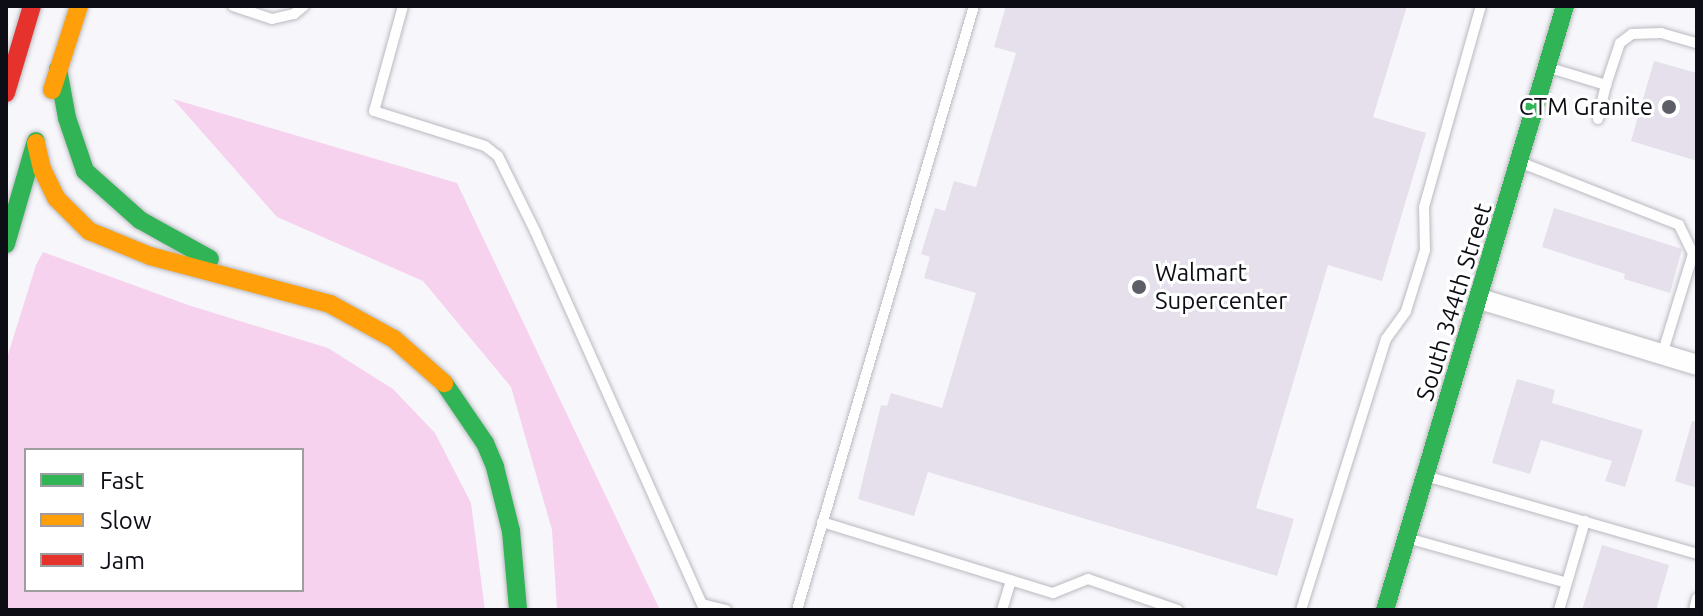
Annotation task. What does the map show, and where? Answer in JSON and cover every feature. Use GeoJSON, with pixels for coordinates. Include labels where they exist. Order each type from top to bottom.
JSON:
{"type":"FeatureCollection","features":[{"type":"Feature","properties":{"kind":"main road"},"geometry":{"type":"LineString","coordinates":[[6,93],[32,6]]}},
{"type":"Feature","properties":{"kind":"main road"},"geometry":{"type":"LineString","coordinates":[[6,244],[79,6]]}},
{"type":"Feature","properties":{"kind":"main road","name":"South 344th Street"},"geometry":{"type":"LineString","coordinates":[[1385,610],[1565,6]]}},
{"type":"Feature","properties":{"kind":"main road"},"geometry":{"type":"LineString","coordinates":[[58,69],[67,118],[85,171],[108,195],[140,220],[252,283]]}},
{"type":"Feature","properties":{"kind":"main road"},"geometry":{"type":"LineString","coordinates":[[40,128],[42,169],[56,198],[89,231],[150,256],[330,304],[394,339],[444,382],[485,443],[495,467],[511,531],[518,610]]}},
{"type":"Feature","properties":{"kind":"street"},"geometry":{"type":"LineString","coordinates":[[1480,299],[1697,365]]}},
{"type":"Feature","properties":{"kind":"lane"},"geometry":{"type":"LineString","coordinates":[[233,6],[272,19],[294,14],[304,6]]}},
{"type":"Feature","properties":{"kind":"lane"},"geometry":{"type":"LineString","coordinates":[[403,6],[374,111],[485,146],[498,156],[535,231],[702,604],[726,610]]}},
{"type":"Feature","properties":{"kind":"lane"},"geometry":{"type":"LineString","coordinates":[[797,610],[974,6]]}},
{"type":"Feature","properties":{"kind":"lane"},"geometry":{"type":"LineString","coordinates":[[1301,610],[1386,339],[1406,311],[1425,250],[1424,207],[1481,6]]}},
{"type":"Feature","properties":{"kind":"lane"},"geometry":{"type":"LineString","coordinates":[[1598,119],[1620,43],[1632,34],[1661,33],[1697,43]]}},
{"type":"Feature","properties":{"kind":"lane"},"geometry":{"type":"LineString","coordinates":[[1548,67],[1606,85]]}},
{"type":"Feature","properties":{"kind":"lane"},"geometry":{"type":"LineString","coordinates":[[1520,162],[1679,225],[1693,254],[1662,355]]}},
{"type":"Feature","properties":{"kind":"lane"},"geometry":{"type":"LineString","coordinates":[[1427,476],[1697,554]]}},
{"type":"Feature","properties":{"kind":"lane"},"geometry":{"type":"LineString","coordinates":[[1559,610],[1585,521]]}},
{"type":"Feature","properties":{"kind":"lane"},"geometry":{"type":"LineString","coordinates":[[822,522],[1053,593],[1088,579],[1178,610]]}},
{"type":"Feature","properties":{"kind":"lane"},"geometry":{"type":"LineString","coordinates":[[1407,538],[1567,583]]}},
{"type":"Feature","properties":{"kind":"lane"},"geometry":{"type":"LineString","coordinates":[[1002,610],[1011,580]]}},
{"type":"Feature","properties":{"kind":"lane"},"geometry":{"type":"LineString","coordinates":[[1694,610],[1697,598]]}},
{"type":"Feature","properties":{"kind":"shaded area"},"geometry":{"type":"Polygon","coordinates":[[[173,99],[457,183],[660,610],[557,610],[552,530],[511,387],[423,281],[277,217],[173,99]]]}},
{"type":"Feature","properties":{"kind":"shaded area"},"geometry":{"type":"Polygon","coordinates":[[[43,252],[188,305],[328,348],[393,389],[435,433],[471,503],[485,610],[6,610],[6,361],[36,265],[43,252]]]}},
{"type":"Feature","properties":{"kind":"building","name":"Walmart Supercenter"},"geometry":{"type":"Polygon","coordinates":[[[1006,6],[1407,6],[1373,117],[1426,133],[1382,281],[1328,265],[1256,508],[1294,519],[1277,576],[928,472],[914,516],[858,499],[881,405],[887,406],[891,393],[942,408],[976,293],[924,278],[930,257],[921,254],[935,208],[945,211],[954,181],[976,187],[1016,53],[994,47],[1006,6]]]}},
{"type":"Feature","properties":{"kind":"building","name":"CTM Granite"},"geometry":{"type":"Polygon","coordinates":[[[1654,61],[1697,73],[1697,161],[1631,141],[1654,61]]]}},
{"type":"Feature","properties":{"kind":"building"},"geometry":{"type":"Polygon","coordinates":[[[1554,208],[1682,249],[1670,293],[1624,279],[1625,274],[1542,247],[1554,208]]]}},
{"type":"Feature","properties":{"kind":"building"},"geometry":{"type":"Polygon","coordinates":[[[1517,379],[1555,390],[1552,403],[1643,430],[1625,487],[1605,481],[1612,461],[1541,440],[1530,474],[1492,463],[1517,379]]]}},
{"type":"Feature","properties":{"kind":"building"},"geometry":{"type":"Polygon","coordinates":[[[1692,421],[1697,422],[1697,488],[1675,481],[1692,421]]]}},
{"type":"Feature","properties":{"kind":"building"},"geometry":{"type":"Polygon","coordinates":[[[1602,545],[1669,565],[1656,610],[1582,610],[1602,545]]]}},
{"type":"Feature","properties":{"kind":"traffic: fast"},"geometry":{"type":"LineString","coordinates":[[1385,610],[1565,6]]}},
{"type":"Feature","properties":{"kind":"traffic: fast"},"geometry":{"type":"LineString","coordinates":[[58,69],[67,118],[85,171],[140,220],[210,259]]}},
{"type":"Feature","properties":{"kind":"traffic: fast"},"geometry":{"type":"LineString","coordinates":[[6,244],[36,141]]}},
{"type":"Feature","properties":{"kind":"traffic: fast"},"geometry":{"type":"LineString","coordinates":[[444,383],[485,443],[495,467],[511,531],[518,610]]}},
{"type":"Feature","properties":{"kind":"traffic: slow"},"geometry":{"type":"LineString","coordinates":[[52,90],[79,6]]}},
{"type":"Feature","properties":{"kind":"traffic: slow"},"geometry":{"type":"LineString","coordinates":[[36,143],[42,169],[56,198],[89,231],[150,256],[330,304],[394,339],[444,383]]}},
{"type":"Feature","properties":{"kind":"traffic: jam"},"geometry":{"type":"LineString","coordinates":[[6,93],[32,6]]}},
{"type":"Feature","properties":{"kind":"place","name":"CTM Granite"},"geometry":{"type":"Point","coordinates":[1669,107]}},
{"type":"Feature","properties":{"kind":"place","name":"Walmart Supercenter"},"geometry":{"type":"Point","coordinates":[1139,287]}}]}
